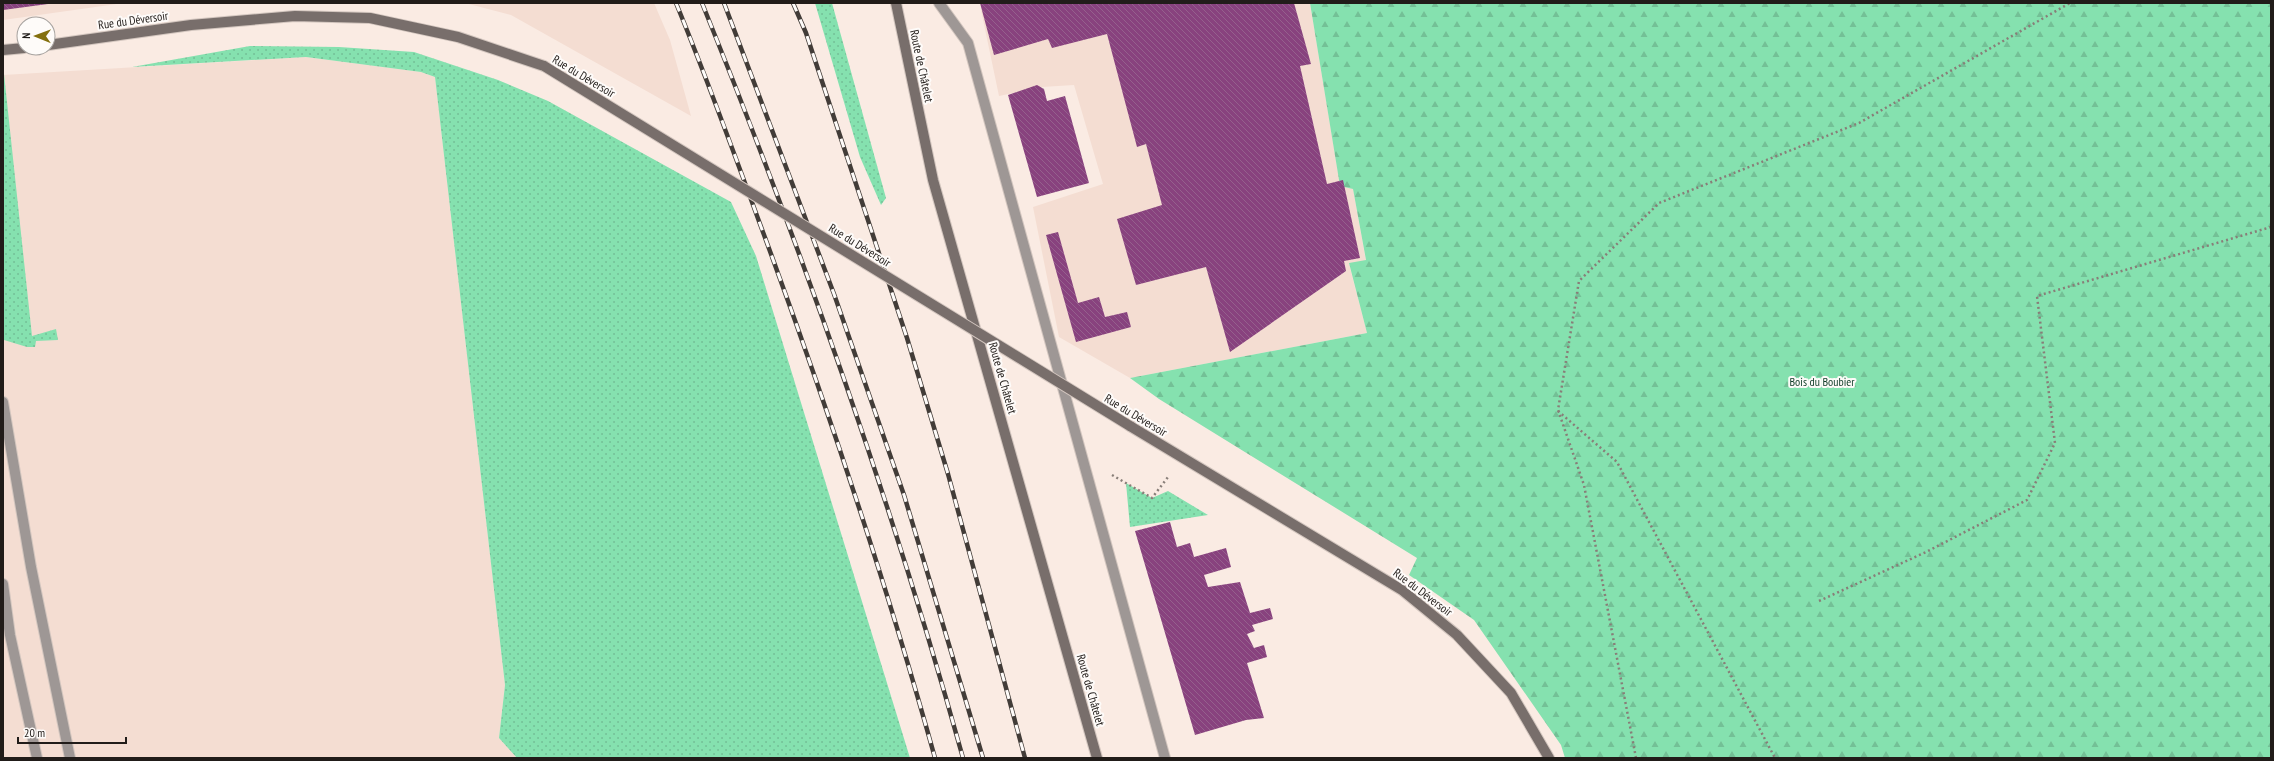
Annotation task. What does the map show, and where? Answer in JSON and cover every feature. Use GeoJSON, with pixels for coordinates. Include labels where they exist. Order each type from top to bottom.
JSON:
{"type":"FeatureCollection","features":[{"type":"Feature","properties":{"kind":"main road","name":"Route de Châtelet"},"geometry":{"type":"LineString","coordinates":[[896,3],[933,180],[1096,758]]}},
{"type":"Feature","properties":{"kind":"main road","name":"Rue du Déversoir"},"geometry":{"type":"LineString","coordinates":[[56,44],[192,25],[295,16],[370,18],[458,37],[544,66],[1183,458],[1402,590],[1457,635],[1511,693],[1550,758]]}},
{"type":"Feature","properties":{"kind":"main road"},"geometry":{"type":"LineString","coordinates":[[3,50],[16,49]]}},
{"type":"Feature","properties":{"kind":"lane"},"geometry":{"type":"LineString","coordinates":[[939,3],[968,43],[1165,758]]}},
{"type":"Feature","properties":{"kind":"lane"},"geometry":{"type":"LineString","coordinates":[[3,402],[31,567],[70,758]]}},
{"type":"Feature","properties":{"kind":"lane"},"geometry":{"type":"LineString","coordinates":[[3,584],[10,635],[37,758]]}},
{"type":"Feature","properties":{"kind":"path"},"geometry":{"type":"LineString","coordinates":[[1636,758],[1584,485],[1558,410],[1579,281],[1658,203],[1859,123],[2070,3]]}},
{"type":"Feature","properties":{"kind":"path"},"geometry":{"type":"LineString","coordinates":[[1819,601],[1926,552],[2027,500],[2055,443],[2037,296],[2271,227]]}},
{"type":"Feature","properties":{"kind":"path"},"geometry":{"type":"LineString","coordinates":[[1558,410],[1617,462],[1775,758]]}},
{"type":"Feature","properties":{"kind":"path"},"geometry":{"type":"LineString","coordinates":[[1082,457],[1152,498],[1183,458]]}},
{"type":"Feature","properties":{"kind":"shaded area"},"geometry":{"type":"Polygon","coordinates":[[[3,3],[124,3],[31,16],[16,16],[16,18],[3,20],[3,3]]]}},
{"type":"Feature","properties":{"kind":"shaded area"},"geometry":{"type":"Polygon","coordinates":[[[465,3],[654,3],[670,40],[691,116],[511,15],[465,3]]]}},
{"type":"Feature","properties":{"kind":"shaded area"},"geometry":{"type":"Polygon","coordinates":[[[1007,3],[1310,3],[1340,185],[1353,189],[1366,261],[1349,264],[1367,333],[1130,378],[1059,337],[1033,207],[1103,184],[1074,85],[1042,87],[999,96],[981,10],[1007,3]]]}},
{"type":"Feature","properties":{"kind":"shaded area"},"geometry":{"type":"Polygon","coordinates":[[[306,57],[421,72],[435,77],[505,685],[499,738],[517,758],[3,758],[3,75],[306,57]]]}},
{"type":"Feature","properties":{"kind":"green space"},"geometry":{"type":"Polygon","coordinates":[[[815,3],[832,3],[886,198],[881,205],[860,157],[815,3]]]}},
{"type":"Feature","properties":{"kind":"green space","name":"Bois du Boubier"},"geometry":{"type":"Polygon","coordinates":[[[1310,3],[2271,3],[2271,758],[1565,758],[1561,745],[1474,620],[1409,575],[1417,558],[1159,399],[1130,378],[1367,333],[1349,263],[1366,260],[1353,189],[1340,186],[1310,3]]]}},
{"type":"Feature","properties":{"kind":"green space"},"geometry":{"type":"Polygon","coordinates":[[[250,46],[339,47],[414,52],[498,80],[548,101],[731,202],[756,256],[910,758],[517,758],[499,738],[505,685],[435,77],[421,72],[306,57],[132,67],[250,46]]]}},
{"type":"Feature","properties":{"kind":"green space"},"geometry":{"type":"Polygon","coordinates":[[[4,74],[32,336],[56,329],[58,340],[36,341],[35,347],[27,347],[4,340],[3,334],[4,74]]]}},
{"type":"Feature","properties":{"kind":"green space"},"geometry":{"type":"Polygon","coordinates":[[[1126,483],[1152,498],[1168,491],[1208,515],[1130,527],[1126,483]]]}},
{"type":"Feature","properties":{"kind":"building"},"geometry":{"type":"Polygon","coordinates":[[[3,3],[47,3],[48,4],[3,10],[3,3]]]}},
{"type":"Feature","properties":{"kind":"building"},"geometry":{"type":"Polygon","coordinates":[[[980,3],[1294,3],[1311,64],[1300,66],[1327,184],[1343,180],[1360,258],[1344,261],[1346,271],[1230,352],[1206,267],[1136,285],[1117,219],[1162,205],[1146,144],[1137,147],[1107,34],[1052,48],[1048,39],[994,55],[980,3]]]}},
{"type":"Feature","properties":{"kind":"building"},"geometry":{"type":"Polygon","coordinates":[[[1037,85],[1044,89],[1047,101],[1065,96],[1089,183],[1037,197],[1008,95],[1037,85]]]}},
{"type":"Feature","properties":{"kind":"building"},"geometry":{"type":"Polygon","coordinates":[[[1058,232],[1078,303],[1099,297],[1105,317],[1127,312],[1131,327],[1076,342],[1046,235],[1058,232]]]}},
{"type":"Feature","properties":{"kind":"building"},"geometry":{"type":"Polygon","coordinates":[[[1170,522],[1177,547],[1190,543],[1194,557],[1226,548],[1231,567],[1204,575],[1208,587],[1240,582],[1250,613],[1270,608],[1273,619],[1252,625],[1255,631],[1247,634],[1254,648],[1264,645],[1267,657],[1247,663],[1264,718],[1246,720],[1195,735],[1135,531],[1170,522]]]}},
{"type":"Feature","properties":{"kind":"railway"},"geometry":{"type":"LineString","coordinates":[[676,3],[709,85],[831,423],[896,623],[935,758]]}},
{"type":"Feature","properties":{"kind":"railway"},"geometry":{"type":"LineString","coordinates":[[702,3],[810,283],[876,472],[936,662],[963,758]]}},
{"type":"Feature","properties":{"kind":"railway"},"geometry":{"type":"LineString","coordinates":[[724,3],[834,294],[904,495],[983,758]]}},
{"type":"Feature","properties":{"kind":"railway"},"geometry":{"type":"LineString","coordinates":[[793,3],[806,33],[907,338],[948,474],[1025,758]]}}]}
